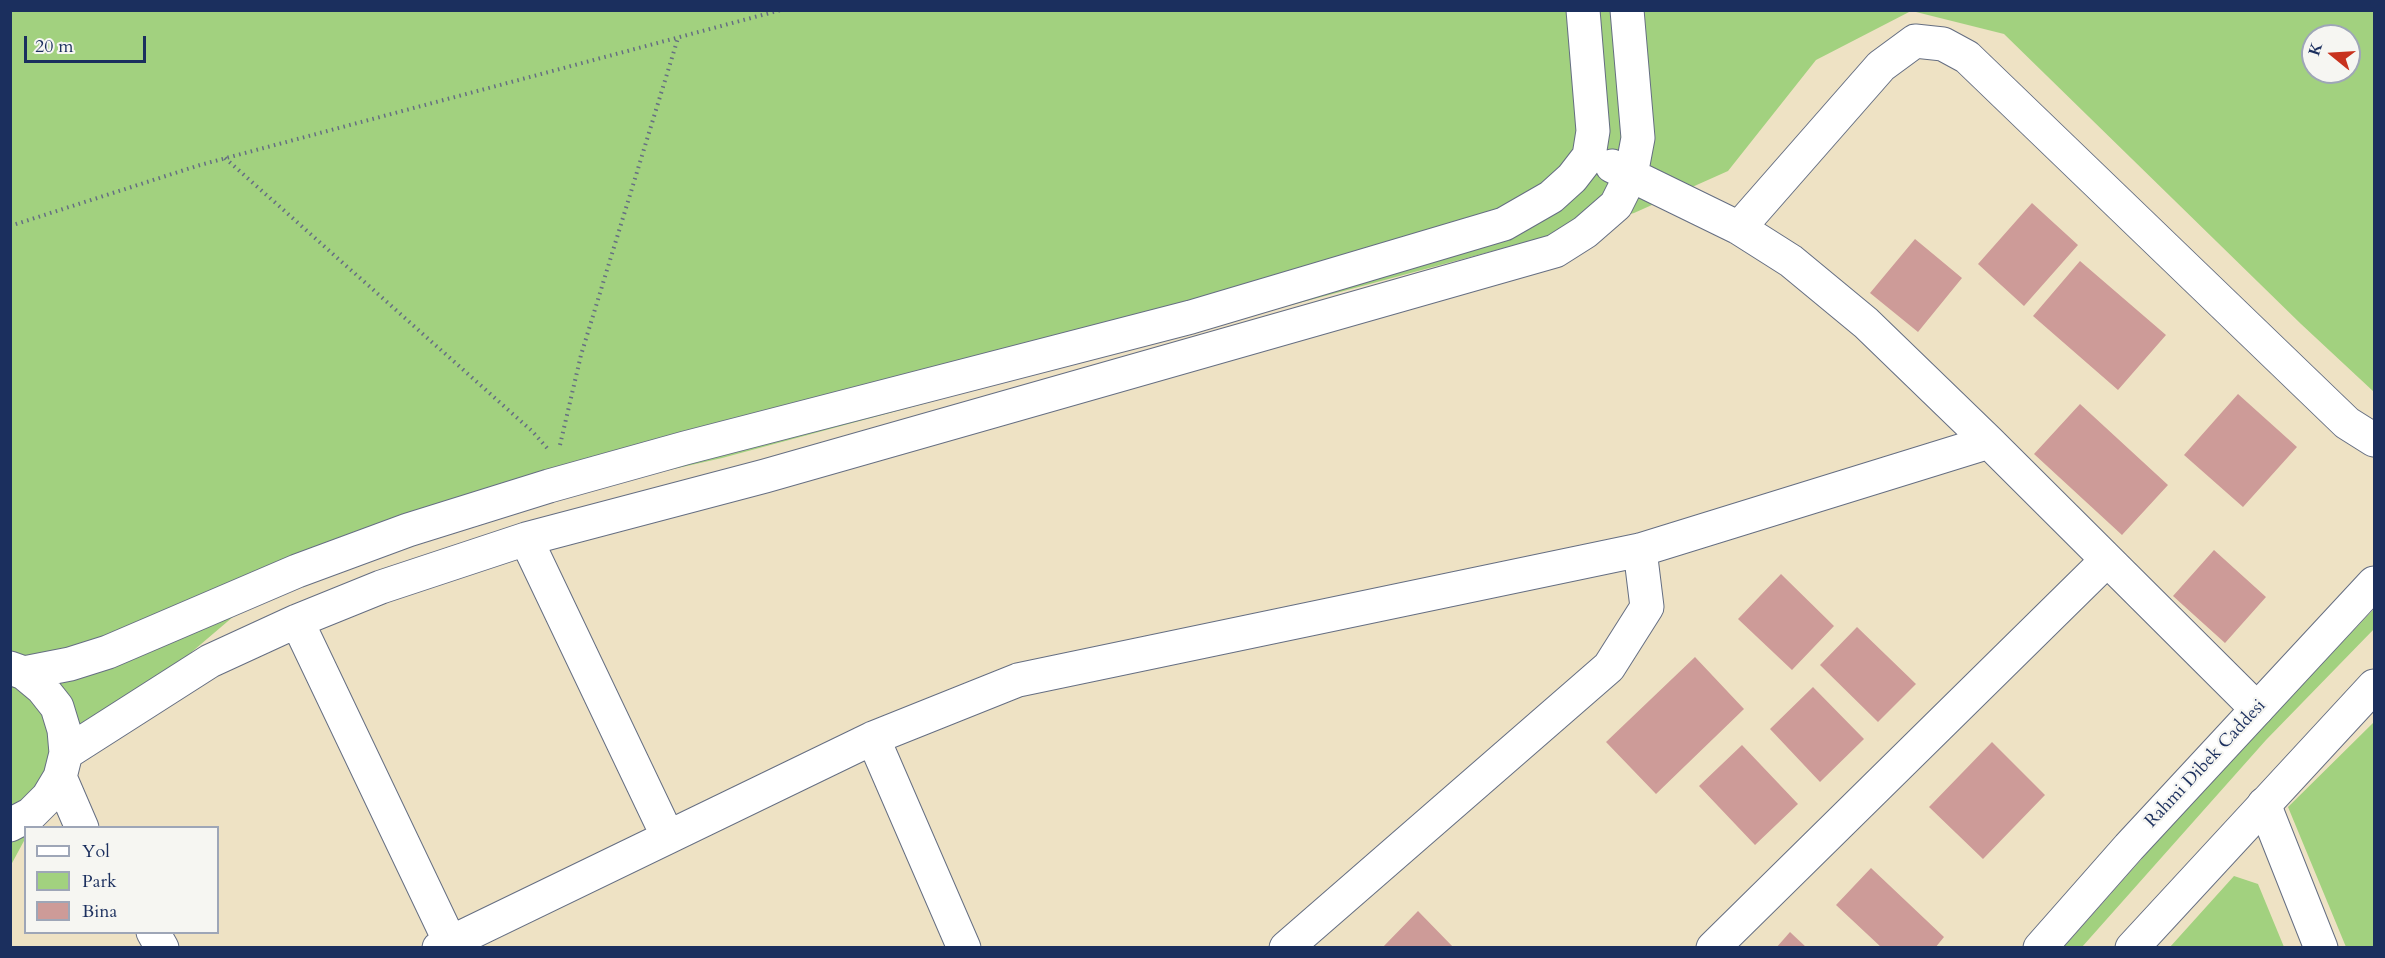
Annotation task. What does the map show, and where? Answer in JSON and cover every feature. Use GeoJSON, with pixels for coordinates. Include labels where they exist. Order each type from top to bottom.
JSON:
{"type":"FeatureCollection","features":[{"type":"Feature","properties":{"kind":"street"},"geometry":{"type":"LineString","coordinates":[[17,671],[70,664],[108,652],[297,571],[553,473],[685,448],[1191,317],[1504,224],[1551,197],[1572,178],[1589,156],[1593,131],[1583,10]]}},
{"type":"Feature","properties":{"kind":"street"},"geometry":{"type":"LineString","coordinates":[[10,825],[31,814],[48,797],[63,765],[210,661],[297,621],[381,587],[526,540],[765,476],[1555,251],[1585,232],[1616,205],[1631,174],[1638,138],[1627,10]]}},
{"type":"Feature","properties":{"kind":"street"},"geometry":{"type":"LineString","coordinates":[[1739,228],[1881,66],[1915,41],[1943,44],[1967,57],[2347,423],[2374,440]]}},
{"type":"Feature","properties":{"kind":"street"},"geometry":{"type":"LineString","coordinates":[[1589,156],[1631,174],[1739,228],[1791,261],[1866,323],[2257,709]]}},
{"type":"Feature","properties":{"kind":"street"},"geometry":{"type":"LineString","coordinates":[[297,621],[444,945],[873,738],[1018,680],[1640,550],[1989,442]]}},
{"type":"Feature","properties":{"kind":"street"},"geometry":{"type":"LineString","coordinates":[[526,540],[668,837]]}},
{"type":"Feature","properties":{"kind":"street"},"geometry":{"type":"LineString","coordinates":[[1286,948],[1609,667],[1647,607],[1640,550]]}},
{"type":"Feature","properties":{"kind":"street"},"geometry":{"type":"LineString","coordinates":[[1713,948],[2106,561]]}},
{"type":"Feature","properties":{"kind":"street","name":"Rahmi Dibek Caddesi"},"geometry":{"type":"LineString","coordinates":[[2040,948],[2129,847],[2374,583]]}},
{"type":"Feature","properties":{"kind":"street"},"geometry":{"type":"LineString","coordinates":[[17,671],[42,688],[57,707],[64,730],[63,765],[81,826]]}},
{"type":"Feature","properties":{"kind":"street"},"geometry":{"type":"LineString","coordinates":[[2132,948],[2374,686]]}},
{"type":"Feature","properties":{"kind":"street"},"geometry":{"type":"LineString","coordinates":[[873,738],[964,948]]}},
{"type":"Feature","properties":{"kind":"street"},"geometry":{"type":"LineString","coordinates":[[2264,804],[2321,948]]}},
{"type":"Feature","properties":{"kind":"street"},"geometry":{"type":"LineString","coordinates":[[10,825],[24,831]]}},
{"type":"Feature","properties":{"kind":"street"},"geometry":{"type":"LineString","coordinates":[[154,934],[162,948]]}},
{"type":"Feature","properties":{"kind":"path"},"geometry":{"type":"LineString","coordinates":[[10,226],[225,158],[781,10]]}},
{"type":"Feature","properties":{"kind":"path"},"geometry":{"type":"LineString","coordinates":[[553,473],[580,355],[678,38]]}},
{"type":"Feature","properties":{"kind":"path"},"geometry":{"type":"LineString","coordinates":[[225,158],[532,431],[553,473]]}},
{"type":"Feature","properties":{"kind":"green space"},"geometry":{"type":"Polygon","coordinates":[[[11,11],[1911,11],[1816,60],[1728,171],[1634,213],[722,458],[515,505],[288,570],[79,748],[27,826],[24,826],[24,841],[11,865],[11,11]]]}},
{"type":"Feature","properties":{"kind":"green space"},"geometry":{"type":"Polygon","coordinates":[[[1912,11],[2374,11],[2374,392],[2301,324],[2004,34],[1912,11]]]}},
{"type":"Feature","properties":{"kind":"green space"},"geometry":{"type":"Polygon","coordinates":[[[2374,609],[2374,629],[2266,740],[2082,947],[2063,948],[2223,767],[2374,609]]]}},
{"type":"Feature","properties":{"kind":"green space"},"geometry":{"type":"Polygon","coordinates":[[[2374,722],[2374,947],[2346,947],[2288,807],[2374,722]]]}},
{"type":"Feature","properties":{"kind":"green space"},"geometry":{"type":"Polygon","coordinates":[[[2234,876],[2258,884],[2284,947],[2170,947],[2234,876]]]}},
{"type":"Feature","properties":{"kind":"building"},"geometry":{"type":"Polygon","coordinates":[[[2032,203],[2078,245],[2024,306],[1978,264],[2032,203]]]}},
{"type":"Feature","properties":{"kind":"building"},"geometry":{"type":"Polygon","coordinates":[[[1915,239],[1962,278],[1918,332],[1870,293],[1915,239]]]}},
{"type":"Feature","properties":{"kind":"building"},"geometry":{"type":"Polygon","coordinates":[[[2080,261],[2166,335],[2118,390],[2033,316],[2080,261]]]}},
{"type":"Feature","properties":{"kind":"building"},"geometry":{"type":"Polygon","coordinates":[[[2238,394],[2297,447],[2243,507],[2184,455],[2238,394]]]}},
{"type":"Feature","properties":{"kind":"building"},"geometry":{"type":"Polygon","coordinates":[[[2080,404],[2168,485],[2122,535],[2034,454],[2080,404]]]}},
{"type":"Feature","properties":{"kind":"building"},"geometry":{"type":"Polygon","coordinates":[[[2214,550],[2266,597],[2225,643],[2173,596],[2214,550]]]}},
{"type":"Feature","properties":{"kind":"building"},"geometry":{"type":"Polygon","coordinates":[[[1781,574],[1834,626],[1792,670],[1738,619],[1781,574]]]}},
{"type":"Feature","properties":{"kind":"building"},"geometry":{"type":"Polygon","coordinates":[[[1857,627],[1916,684],[1878,722],[1820,665],[1857,627]]]}},
{"type":"Feature","properties":{"kind":"building"},"geometry":{"type":"Polygon","coordinates":[[[1695,657],[1744,709],[1656,794],[1606,742],[1695,657]]]}},
{"type":"Feature","properties":{"kind":"building"},"geometry":{"type":"Polygon","coordinates":[[[1813,687],[1864,739],[1820,782],[1770,729],[1813,687]]]}},
{"type":"Feature","properties":{"kind":"building"},"geometry":{"type":"Polygon","coordinates":[[[1992,742],[2045,795],[1983,859],[1929,807],[1992,742]]]}},
{"type":"Feature","properties":{"kind":"building"},"geometry":{"type":"Polygon","coordinates":[[[1742,745],[1798,804],[1755,845],[1699,786],[1742,745]]]}},
{"type":"Feature","properties":{"kind":"building"},"geometry":{"type":"Polygon","coordinates":[[[1871,868],[1944,937],[1935,948],[1882,948],[1836,905],[1871,868]]]}},
{"type":"Feature","properties":{"kind":"building"},"geometry":{"type":"Polygon","coordinates":[[[1418,911],[1454,948],[1382,948],[1418,911]]]}},
{"type":"Feature","properties":{"kind":"building"},"geometry":{"type":"Polygon","coordinates":[[[1790,932],[1807,948],[1776,948],[1790,932]]]}}]}
